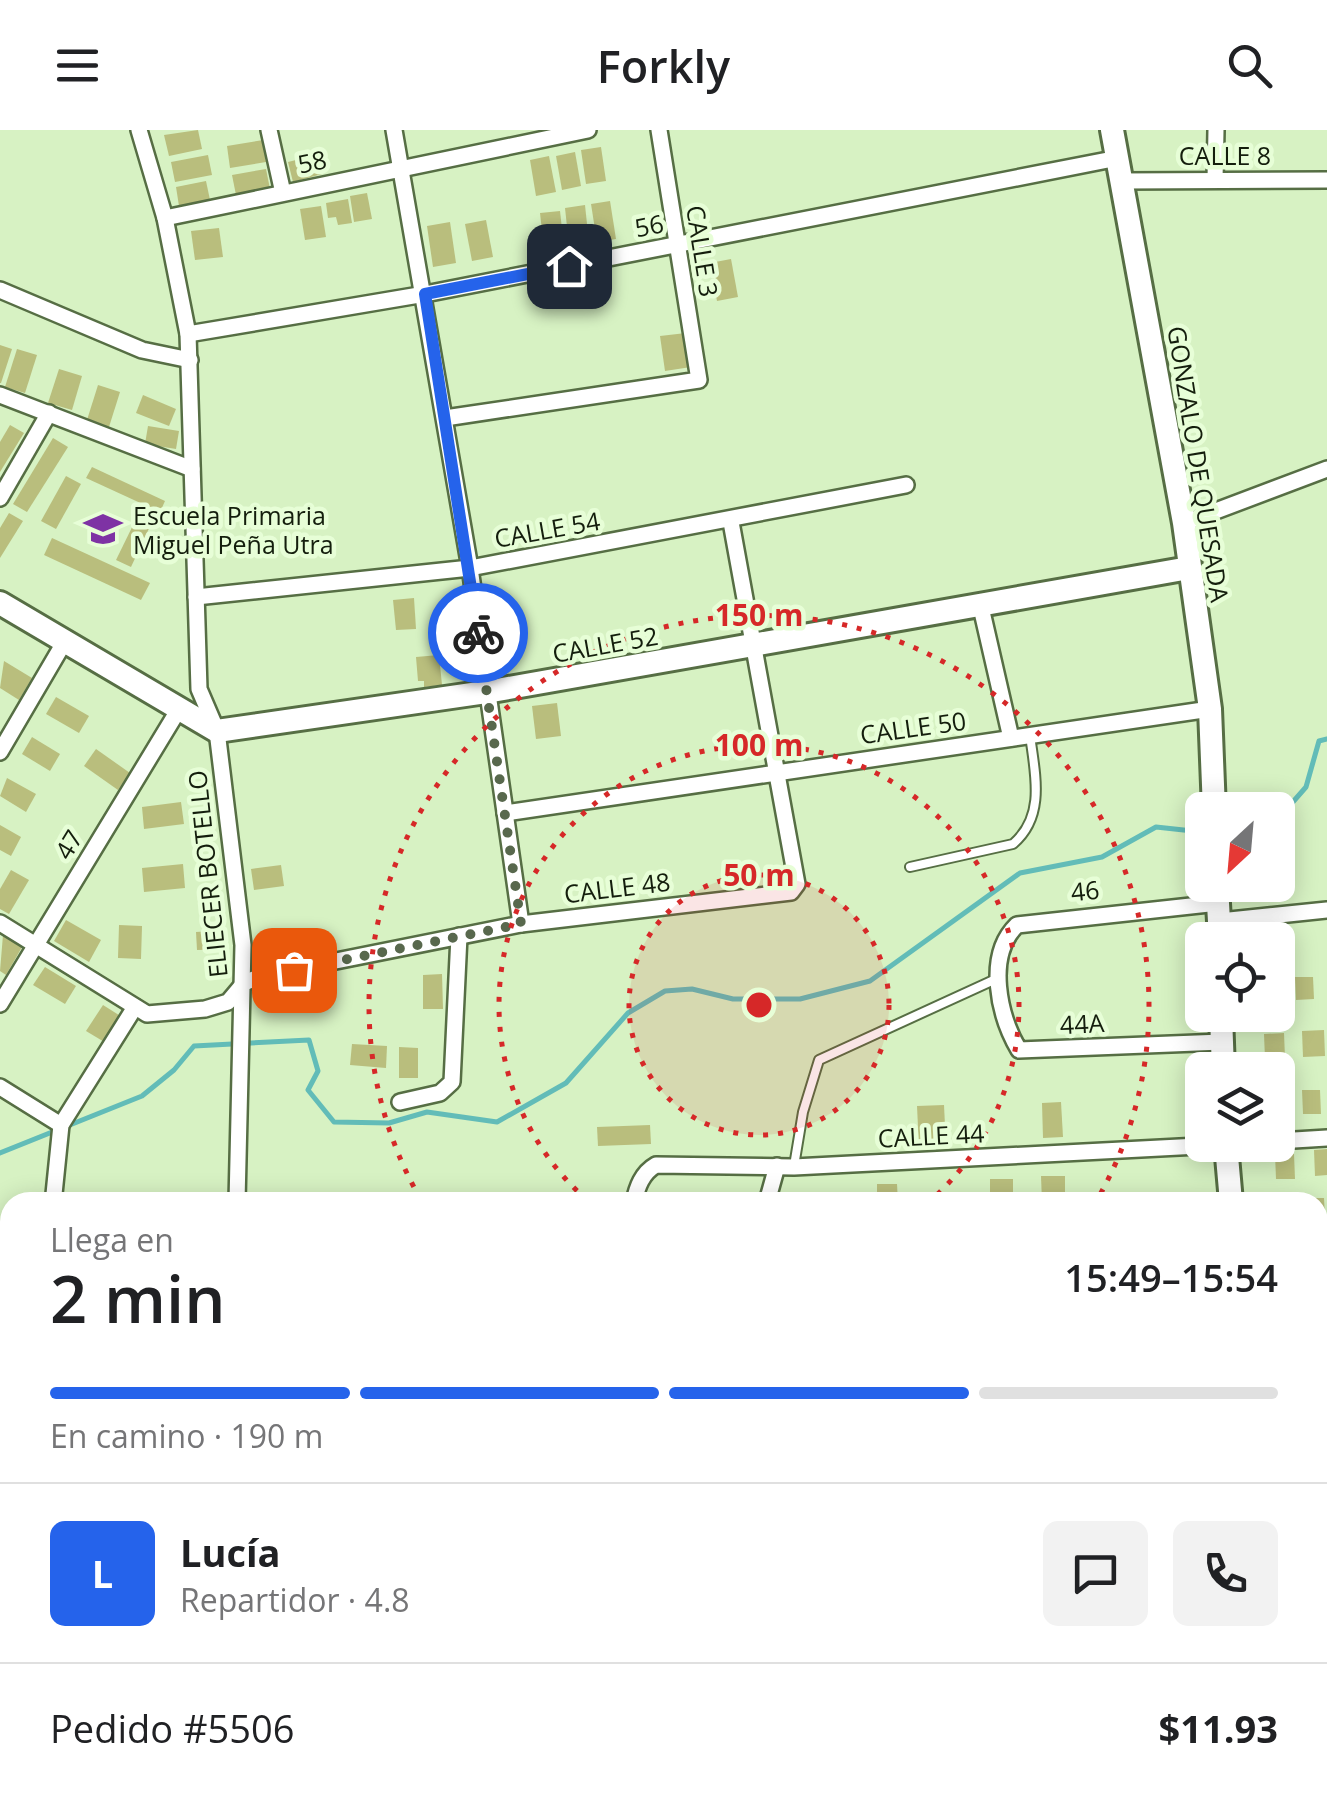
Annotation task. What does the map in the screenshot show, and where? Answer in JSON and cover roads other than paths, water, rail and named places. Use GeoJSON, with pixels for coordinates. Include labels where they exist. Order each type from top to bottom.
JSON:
{"type":"FeatureCollection","features":[{"type":"Feature","properties":{"kind":"street","name":"ELIECER BOTELLO"},"geometry":{"type":"LineString","coordinates":[[139,130],[165,218],[188,334],[199,689],[217,731],[244,983],[237,1192]]}},
{"type":"Feature","properties":{"kind":"street"},"geometry":{"type":"LineString","coordinates":[[269,130],[283,193]]}},
{"type":"Feature","properties":{"kind":"street"},"geometry":{"type":"LineString","coordinates":[[394,130],[470,568],[521,924]]}},
{"type":"Feature","properties":{"kind":"street","name":"58"},"geometry":{"type":"LineString","coordinates":[[165,218],[402,167],[519,136],[588,130]]}},
{"type":"Feature","properties":{"kind":"street","name":"CALLE 3"},"geometry":{"type":"LineString","coordinates":[[445,418],[700,380],[659,130]]}},
{"type":"Feature","properties":{"kind":"street","name":"GONZALO DE QUESADA"},"geometry":{"type":"LineString","coordinates":[[1112,130],[1184,523],[1210,709],[1213,792]]}},
{"type":"Feature","properties":{"kind":"street"},"geometry":{"type":"LineString","coordinates":[[1215,180],[1216,130]]}},
{"type":"Feature","properties":{"kind":"street","name":"56"},"geometry":{"type":"LineString","coordinates":[[188,334],[1120,170]]}},
{"type":"Feature","properties":{"kind":"street","name":"CALLE 8"},"geometry":{"type":"LineString","coordinates":[[1120,170],[1215,180],[1327,180]]}},
{"type":"Feature","properties":{"kind":"street"},"geometry":{"type":"LineString","coordinates":[[0,290],[142,350],[190,360]]}},
{"type":"Feature","properties":{"kind":"street"},"geometry":{"type":"LineString","coordinates":[[0,394],[192,469]]}},
{"type":"Feature","properties":{"kind":"street"},"geometry":{"type":"LineString","coordinates":[[0,498],[48,413]]}},
{"type":"Feature","properties":{"kind":"street"},"geometry":{"type":"LineString","coordinates":[[1184,523],[1327,469]]}},
{"type":"Feature","properties":{"kind":"street","name":"CALLE 54"},"geometry":{"type":"LineString","coordinates":[[196,597],[470,568],[730,522],[906,485]]}},
{"type":"Feature","properties":{"kind":"street"},"geometry":{"type":"LineString","coordinates":[[730,522],[778,773]]}},
{"type":"Feature","properties":{"kind":"street","name":"CALLE 52"},"geometry":{"type":"LineString","coordinates":[[217,731],[486,692],[1189,568]]}},
{"type":"Feature","properties":{"kind":"street"},"geometry":{"type":"LineString","coordinates":[[0,603],[217,731]]}},
{"type":"Feature","properties":{"kind":"street"},"geometry":{"type":"LineString","coordinates":[[980,603],[1010,738]]}},
{"type":"Feature","properties":{"kind":"street"},"geometry":{"type":"LineString","coordinates":[[0,752],[65,641]]}},
{"type":"Feature","properties":{"kind":"street","name":"47"},"geometry":{"type":"LineString","coordinates":[[0,1004],[180,709]]}},
{"type":"Feature","properties":{"kind":"street","name":"CALLE 50"},"geometry":{"type":"LineString","coordinates":[[505,813],[1210,709]]}},
{"type":"Feature","properties":{"kind":"street","name":"CALLE 48"},"geometry":{"type":"LineString","coordinates":[[0,924],[147,1014],[205,1009],[228,1002],[244,983],[459,936],[521,924],[790,892],[797,884],[778,773]]}},
{"type":"Feature","properties":{"kind":"street","name":"46"},"geometry":{"type":"LineString","coordinates":[[996,980],[1006,937],[1017,925],[1075,915],[1327,910]]}},
{"type":"Feature","properties":{"kind":"street"},"geometry":{"type":"LineString","coordinates":[[400,1102],[440,1093],[452,1082],[459,936]]}},
{"type":"Feature","properties":{"kind":"street","name":"44A"},"geometry":{"type":"LineString","coordinates":[[996,980],[1019,1050],[1222,1042]]}},
{"type":"Feature","properties":{"kind":"street"},"geometry":{"type":"LineString","coordinates":[[54,1192],[62,1125],[135,1007]]}},
{"type":"Feature","properties":{"kind":"street"},"geometry":{"type":"LineString","coordinates":[[1222,1032],[1222,1052]]}},
{"type":"Feature","properties":{"kind":"street"},"geometry":{"type":"LineString","coordinates":[[0,1087],[62,1125]]}},
{"type":"Feature","properties":{"kind":"street"},"geometry":{"type":"LineString","coordinates":[[1295,1140],[1327,1138]]}},
{"type":"Feature","properties":{"kind":"street","name":"CALLE 44"},"geometry":{"type":"LineString","coordinates":[[638,1192],[648,1169],[656,1164],[786,1166],[1185,1147]]}},
{"type":"Feature","properties":{"kind":"street"},"geometry":{"type":"LineString","coordinates":[[1227,1162],[1229,1192]]}},
{"type":"Feature","properties":{"kind":"street"},"geometry":{"type":"LineString","coordinates":[[772,1192],[786,1166]]}},
{"type":"Feature","properties":{"kind":"lane"},"geometry":{"type":"LineString","coordinates":[[910,868],[1012,844],[1025,834],[1032,820],[1036,788],[1030,736]]}},
{"type":"Feature","properties":{"kind":"lane"},"geometry":{"type":"LineString","coordinates":[[786,1166],[819,1060],[956,994],[996,980]]}},
{"type":"Feature","properties":{"kind":"waterway"},"geometry":{"type":"LineString","coordinates":[[1295,800],[1306,787],[1319,741],[1327,739]]}},
{"type":"Feature","properties":{"kind":"waterway"},"geometry":{"type":"LineString","coordinates":[[0,1153],[142,1096],[174,1070],[194,1046],[309,1040],[318,1071],[308,1090],[334,1122],[389,1123],[427,1112],[497,1122],[566,1083],[628,1013],[665,991],[692,989],[733,999],[800,999],[870,981],[1020,873],[1102,857],[1156,827],[1185,830]]}},
{"type":"Feature","properties":{"kind":"place","name":"Escuela Primaria Miguel Peña Utra"},"geometry":{"type":"Point","coordinates":[103,529]}}]}
